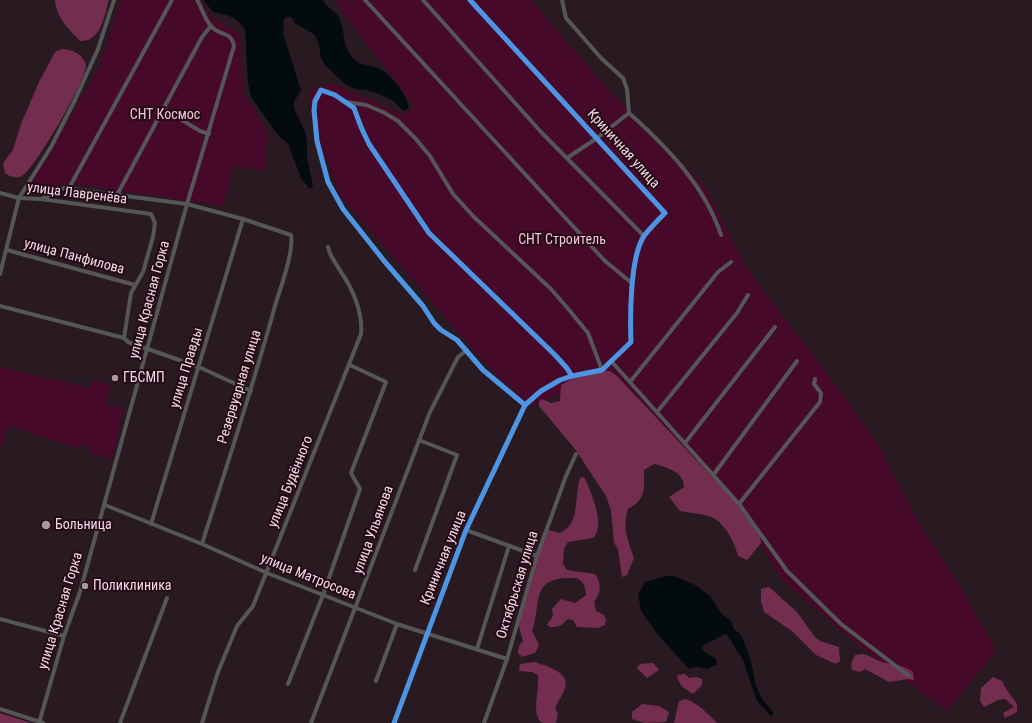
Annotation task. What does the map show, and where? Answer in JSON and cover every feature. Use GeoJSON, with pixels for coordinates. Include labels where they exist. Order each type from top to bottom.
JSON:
{"type":"FeatureCollection","features":[{"type":"Feature","properties":{"kind":"street"},"geometry":{"type":"LineString","coordinates":[[0,274],[19,198],[51,146],[79,93],[98,48],[114,0]]}},
{"type":"Feature","properties":{"kind":"street"},"geometry":{"type":"LineString","coordinates":[[70,188],[172,0]]}},
{"type":"Feature","properties":{"kind":"street"},"geometry":{"type":"LineString","coordinates":[[117,195],[202,37],[211,26],[197,0]]}},
{"type":"Feature","properties":{"kind":"street"},"geometry":{"type":"LineString","coordinates":[[365,0],[605,261],[633,284]]}},
{"type":"Feature","properties":{"kind":"street"},"geometry":{"type":"LineString","coordinates":[[423,0],[567,158],[644,236]]}},
{"type":"Feature","properties":{"kind":"street","name":"Криничная улица"},"geometry":{"type":"LineString","coordinates":[[470,0],[665,213],[644,236],[636,260],[633,284],[631,342],[612,362]]}},
{"type":"Feature","properties":{"kind":"street"},"geometry":{"type":"LineString","coordinates":[[562,0],[566,18],[602,59],[623,78],[627,89],[629,113],[659,142],[689,175],[705,199],[721,235]]}},
{"type":"Feature","properties":{"kind":"street","name":"улица Красная Горка"},"geometry":{"type":"LineString","coordinates":[[40,723],[64,636],[80,592],[187,204],[234,46],[233,39],[230,35],[222,34],[211,26]]}},
{"type":"Feature","properties":{"kind":"street"},"geometry":{"type":"LineString","coordinates":[[572,376],[566,367],[545,345],[429,233],[369,144],[361,128],[357,112],[347,102],[335,95],[320,90],[315,106],[314,117],[317,141],[328,182],[334,196],[368,241],[423,306],[434,323],[441,330],[457,340],[489,375],[525,404],[552,384],[572,376],[602,370],[612,362],[714,474],[739,504],[780,564],[841,624],[909,676]]}},
{"type":"Feature","properties":{"kind":"street"},"geometry":{"type":"LineString","coordinates":[[347,102],[366,104],[384,112],[398,121],[415,138],[430,156],[453,194],[474,217],[551,289],[588,333],[602,370]]}},
{"type":"Feature","properties":{"kind":"street"},"geometry":{"type":"LineString","coordinates":[[164,109],[200,131],[209,134]]}},
{"type":"Feature","properties":{"kind":"street"},"geometry":{"type":"LineString","coordinates":[[567,158],[597,138],[629,113]]}},
{"type":"Feature","properties":{"kind":"street"},"geometry":{"type":"LineString","coordinates":[[41,199],[64,188],[70,188],[187,204],[243,219]]}},
{"type":"Feature","properties":{"kind":"street","name":"улица Лавренёва"},"geometry":{"type":"LineString","coordinates":[[0,194],[19,198],[41,199],[151,214]]}},
{"type":"Feature","properties":{"kind":"street","name":"улица Красная Горка"},"geometry":{"type":"LineString","coordinates":[[124,338],[131,294],[135,284],[143,272],[153,237],[155,222],[151,214]]}},
{"type":"Feature","properties":{"kind":"street","name":"Резервуарная улица"},"geometry":{"type":"LineString","coordinates":[[202,544],[251,391],[290,249],[291,235],[243,219]]}},
{"type":"Feature","properties":{"kind":"street","name":"улица Правды"},"geometry":{"type":"LineString","coordinates":[[151,524],[243,219]]}},
{"type":"Feature","properties":{"kind":"street","name":"улица Будённого"},"geometry":{"type":"LineString","coordinates":[[202,723],[218,672],[237,626],[253,606],[267,573],[361,334],[362,323],[353,292],[330,255],[328,247]]}},
{"type":"Feature","properties":{"kind":"street","name":"улица Панфилова"},"geometry":{"type":"LineString","coordinates":[[7,250],[135,284]]}},
{"type":"Feature","properties":{"kind":"street"},"geometry":{"type":"LineString","coordinates":[[630,382],[718,272],[731,262]]}},
{"type":"Feature","properties":{"kind":"street"},"geometry":{"type":"LineString","coordinates":[[657,412],[736,313],[748,295]]}},
{"type":"Feature","properties":{"kind":"street"},"geometry":{"type":"LineString","coordinates":[[0,306],[124,338],[128,342],[199,367],[251,391]]}},
{"type":"Feature","properties":{"kind":"street"},"geometry":{"type":"LineString","coordinates":[[685,442],[775,327]]}},
{"type":"Feature","properties":{"kind":"street","name":"улица Ульянова"},"geometry":{"type":"LineString","coordinates":[[311,723],[419,440],[442,387],[458,357],[467,350]]}},
{"type":"Feature","properties":{"kind":"street"},"geometry":{"type":"LineString","coordinates":[[714,474],[797,361]]}},
{"type":"Feature","properties":{"kind":"street"},"geometry":{"type":"LineString","coordinates":[[288,684],[323,595],[360,489],[351,473],[386,382],[350,365]]}},
{"type":"Feature","properties":{"kind":"street"},"geometry":{"type":"LineString","coordinates":[[739,504],[820,402],[821,393],[814,384],[815,379]]}},
{"type":"Feature","properties":{"kind":"street","name":"Криничная улица"},"geometry":{"type":"LineString","coordinates":[[394,723],[466,530],[525,404]]}},
{"type":"Feature","properties":{"kind":"street"},"geometry":{"type":"LineString","coordinates":[[415,570],[457,455],[419,440]]}},
{"type":"Feature","properties":{"kind":"street","name":"Октябрьская улица"},"geometry":{"type":"LineString","coordinates":[[484,723],[507,659],[537,556],[566,476],[576,454]]}},
{"type":"Feature","properties":{"kind":"street","name":"улица Матросова"},"geometry":{"type":"LineString","coordinates":[[104,505],[202,544],[267,573],[397,624],[507,659]]}},
{"type":"Feature","properties":{"kind":"street"},"geometry":{"type":"LineString","coordinates":[[466,530],[537,556]]}},
{"type":"Feature","properties":{"kind":"street"},"geometry":{"type":"LineString","coordinates":[[477,649],[509,546]]}},
{"type":"Feature","properties":{"kind":"street"},"geometry":{"type":"LineString","coordinates":[[120,723],[167,598]]}},
{"type":"Feature","properties":{"kind":"street"},"geometry":{"type":"LineString","coordinates":[[0,619],[64,636]]}},
{"type":"Feature","properties":{"kind":"street"},"geometry":{"type":"LineString","coordinates":[[376,681],[397,624]]}},
{"type":"Feature","properties":{"kind":"street"},"geometry":{"type":"LineString","coordinates":[[0,709],[40,723]]}},
{"type":"Feature","properties":{"kind":"green space","name":"СНТ Космос"},"geometry":{"type":"Polygon","coordinates":[[[121,0],[201,0],[212,18],[240,34],[244,93],[268,132],[265,171],[234,166],[223,206],[65,183],[41,194],[26,193],[100,65],[121,0]]]}},
{"type":"Feature","properties":{"kind":"green space","name":"СНТ Строитель"},"geometry":{"type":"Polygon","coordinates":[[[336,0],[531,0],[604,85],[704,185],[746,267],[848,402],[879,446],[920,525],[957,581],[996,651],[947,711],[857,644],[782,580],[733,499],[616,375],[610,371],[529,407],[477,354],[339,195],[310,114],[309,90],[333,83],[403,115],[415,107],[341,11],[336,0]]]}},
{"type":"Feature","properties":{"kind":"green space"},"geometry":{"type":"Polygon","coordinates":[[[0,367],[90,388],[93,380],[111,385],[105,403],[124,409],[112,460],[88,452],[90,447],[81,444],[79,449],[9,426],[0,447],[0,367]]]}},
{"type":"Feature","properties":{"kind":"shaded area"},"geometry":{"type":"Polygon","coordinates":[[[55,0],[109,0],[97,33],[87,40],[80,41],[60,17],[55,0]]]}},
{"type":"Feature","properties":{"kind":"shaded area"},"geometry":{"type":"Polygon","coordinates":[[[203,0],[323,0],[326,5],[338,15],[346,45],[351,55],[360,63],[378,68],[388,75],[402,91],[409,108],[404,111],[392,100],[379,94],[364,89],[358,90],[346,85],[325,65],[320,56],[320,48],[315,35],[296,24],[291,17],[284,19],[283,33],[301,90],[294,102],[294,108],[305,132],[307,142],[307,158],[313,186],[310,189],[301,178],[288,144],[277,134],[251,97],[248,83],[245,30],[239,22],[232,17],[213,12],[203,0]]]}},
{"type":"Feature","properties":{"kind":"shaded area"},"geometry":{"type":"Polygon","coordinates":[[[62,49],[77,53],[85,61],[86,65],[79,86],[60,122],[29,170],[22,176],[11,176],[5,173],[3,163],[13,150],[21,124],[39,82],[55,52],[62,49]]]}},
{"type":"Feature","properties":{"kind":"shaded area"},"geometry":{"type":"Polygon","coordinates":[[[599,370],[610,371],[616,375],[733,499],[760,536],[761,543],[747,560],[738,556],[730,535],[715,519],[712,517],[680,511],[669,497],[684,487],[681,478],[674,471],[654,464],[644,470],[643,492],[639,501],[628,509],[626,516],[628,540],[634,558],[627,575],[622,577],[618,549],[614,543],[611,510],[606,496],[575,449],[539,406],[539,401],[542,399],[551,403],[560,401],[561,385],[582,373],[599,370]]]}},
{"type":"Feature","properties":{"kind":"shaded area"},"geometry":{"type":"Polygon","coordinates":[[[584,477],[596,508],[598,517],[597,533],[593,538],[568,542],[564,549],[563,564],[567,570],[595,574],[599,581],[600,588],[594,602],[596,611],[604,615],[606,620],[605,625],[598,628],[577,627],[573,620],[567,619],[562,625],[550,627],[547,625],[553,616],[552,609],[561,599],[575,603],[586,595],[583,583],[579,579],[559,579],[549,582],[543,587],[540,594],[532,631],[539,645],[535,653],[522,657],[518,653],[519,646],[523,641],[517,620],[548,530],[560,533],[567,529],[574,516],[580,478],[584,477]]]}},
{"type":"Feature","properties":{"kind":"shaded area"},"geometry":{"type":"Polygon","coordinates":[[[666,576],[674,576],[695,585],[710,596],[722,614],[731,621],[734,629],[741,635],[750,657],[756,686],[763,700],[773,712],[773,715],[771,716],[757,701],[743,660],[727,635],[725,634],[702,646],[702,650],[716,659],[717,664],[708,669],[697,667],[689,669],[659,636],[641,611],[638,594],[645,582],[666,576]]]}},
{"type":"Feature","properties":{"kind":"shaded area"},"geometry":{"type":"Polygon","coordinates":[[[769,587],[797,612],[815,637],[820,641],[839,647],[840,661],[836,664],[816,655],[792,631],[764,612],[761,601],[761,589],[769,587]]]}},
{"type":"Feature","properties":{"kind":"shaded area"},"geometry":{"type":"Polygon","coordinates":[[[855,655],[868,655],[879,661],[909,669],[913,672],[914,680],[908,679],[889,682],[865,669],[860,672],[852,670],[851,664],[855,655]]]}},
{"type":"Feature","properties":{"kind":"shaded area"},"geometry":{"type":"Polygon","coordinates":[[[534,662],[556,670],[566,682],[563,693],[555,708],[558,714],[556,723],[543,723],[539,720],[537,715],[536,702],[538,675],[532,672],[519,671],[520,664],[534,662]]]}},
{"type":"Feature","properties":{"kind":"shaded area"},"geometry":{"type":"Polygon","coordinates":[[[653,663],[659,670],[647,678],[637,668],[640,664],[653,663]]]}},
{"type":"Feature","properties":{"kind":"shaded area"},"geometry":{"type":"Polygon","coordinates":[[[685,674],[689,678],[697,677],[702,679],[702,685],[693,694],[679,682],[677,675],[685,674]]]}},
{"type":"Feature","properties":{"kind":"shaded area"},"geometry":{"type":"Polygon","coordinates":[[[993,677],[1002,681],[1017,704],[1017,712],[1005,718],[1003,713],[1014,707],[1005,699],[998,700],[984,707],[980,701],[981,688],[993,677]]]}},
{"type":"Feature","properties":{"kind":"shaded area"},"geometry":{"type":"Polygon","coordinates":[[[686,699],[699,706],[717,723],[674,723],[679,701],[686,699]]]}},
{"type":"Feature","properties":{"kind":"shaded area"},"geometry":{"type":"Polygon","coordinates":[[[642,704],[659,706],[669,712],[666,722],[644,723],[632,719],[632,712],[642,704]]]}},
{"type":"Feature","properties":{"kind":"shaded area"},"geometry":{"type":"Polygon","coordinates":[[[0,713],[31,723],[0,723],[0,713]]]}},
{"type":"Feature","properties":{"kind":"cycle path"},"geometry":{"type":"LineString","coordinates":[[394,723],[466,530],[525,405],[541,391],[560,380],[602,370],[631,342],[633,272],[639,246],[651,227],[665,213],[470,0]]}},
{"type":"Feature","properties":{"kind":"cycle path"},"geometry":{"type":"LineString","coordinates":[[525,405],[483,370],[457,340],[441,330],[434,323],[423,306],[385,262],[343,209],[328,182],[317,141],[314,110],[315,101],[321,90],[335,95],[354,108],[369,144],[429,233],[555,355],[572,376]]}},
{"type":"Feature","properties":{"kind":"place","name":"ГБСМП"},"geometry":{"type":"Point","coordinates":[115,378]}},
{"type":"Feature","properties":{"kind":"place","name":"Больница"},"geometry":{"type":"Point","coordinates":[46,525]}},
{"type":"Feature","properties":{"kind":"place","name":"Поликлиника"},"geometry":{"type":"Point","coordinates":[85,586]}}]}
